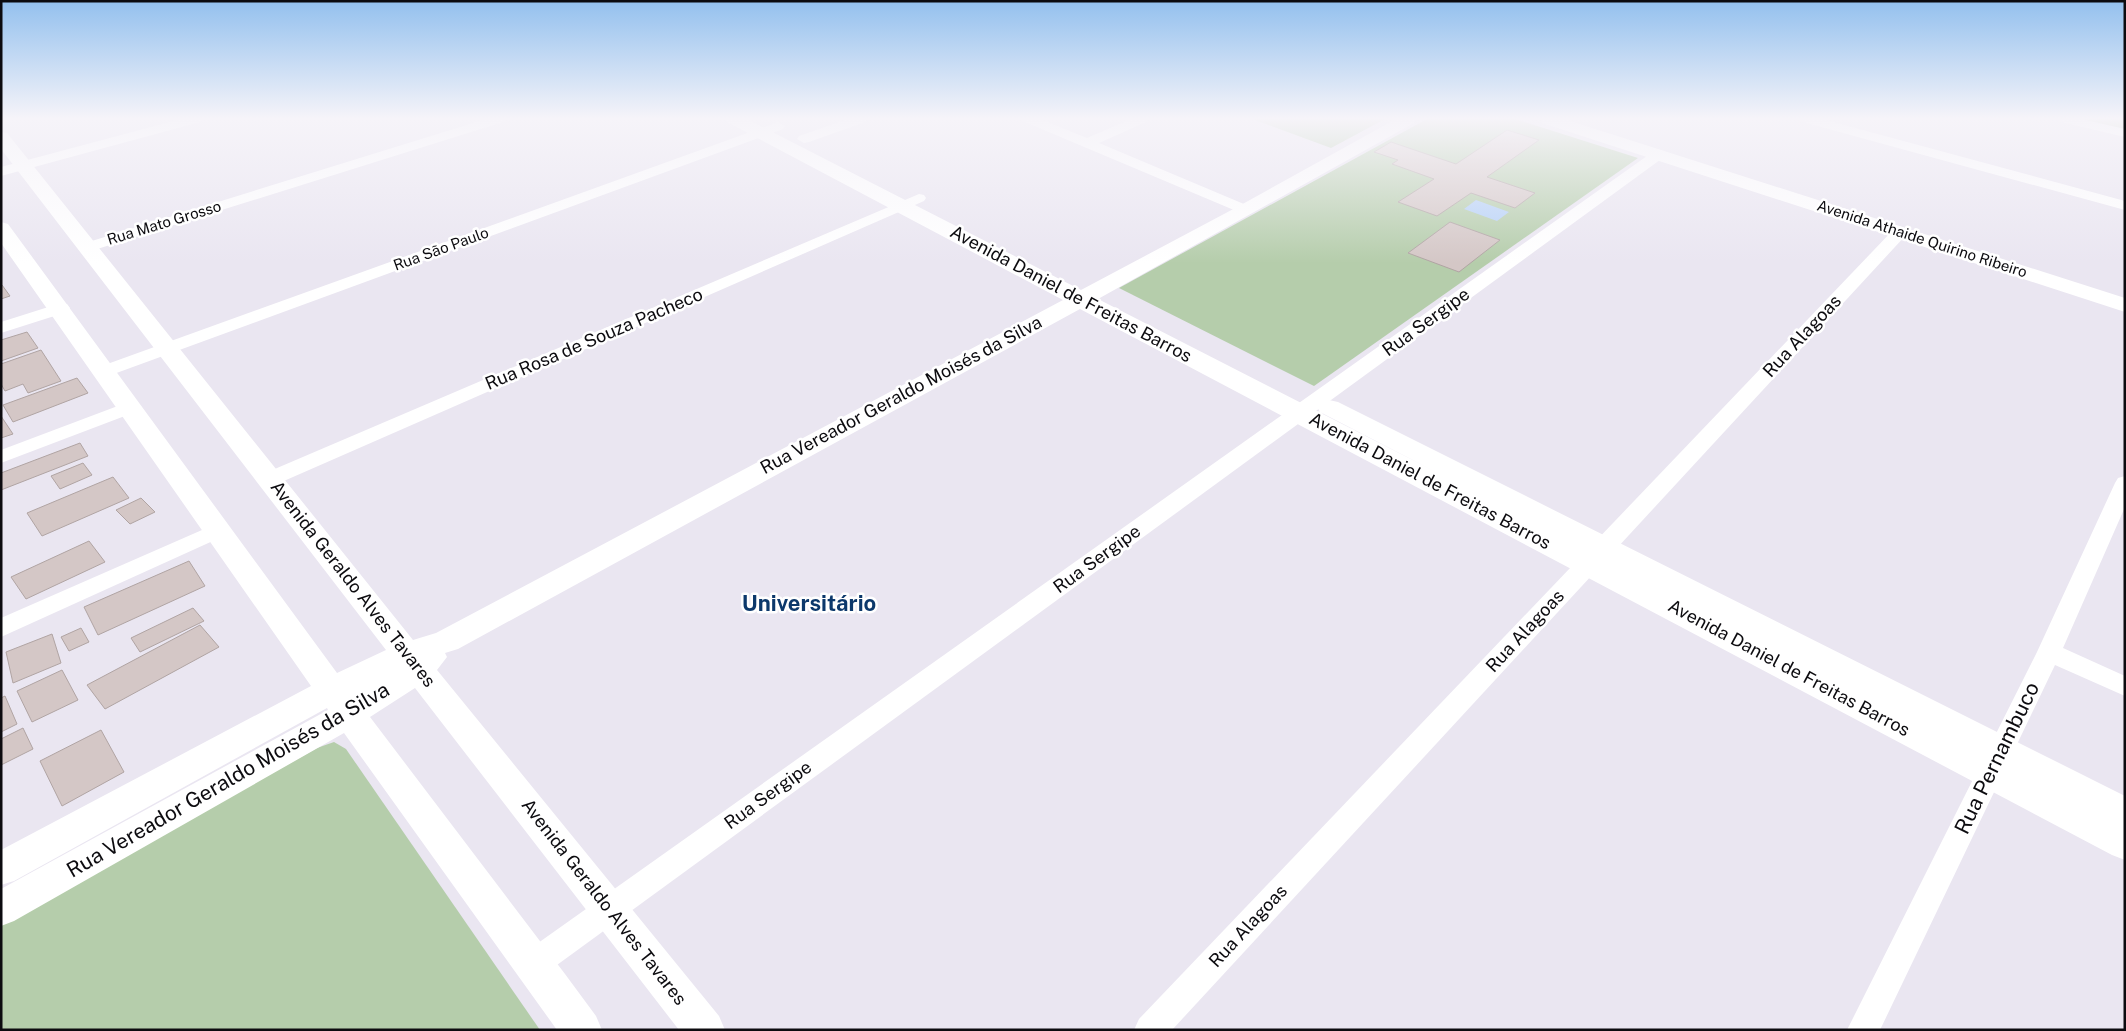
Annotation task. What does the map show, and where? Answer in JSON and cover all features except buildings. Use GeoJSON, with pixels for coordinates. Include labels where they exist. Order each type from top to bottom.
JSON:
{"type":"FeatureCollection","features":[{"type":"Feature","properties":{"kind":"street","name":"Rua Mato Grosso"},"geometry":{"type":"LineString","coordinates":[[88,247],[344,167]]}},
{"type":"Feature","properties":{"kind":"street","name":"Rua São Paulo"},"geometry":{"type":"LineString","coordinates":[[105,371],[656,167]]}},
{"type":"Feature","properties":{"kind":"street","name":"Avenida Daniel de Freitas Barros"},"geometry":{"type":"LineString","coordinates":[[844,167],[1996,762],[2125,844]]}},
{"type":"Feature","properties":{"kind":"street","name":"Avenida Daniel de Freitas Barros"},"geometry":{"type":"LineString","coordinates":[[851,167],[910,202]]}},
{"type":"Feature","properties":{"kind":"street"},"geometry":{"type":"LineString","coordinates":[[1145,167],[1246,210]]}},
{"type":"Feature","properties":{"kind":"street","name":"Rua Vereador Geraldo Moisés da Silva"},"geometry":{"type":"LineString","coordinates":[[1,909],[340,702],[447,641],[1322,167]]}},
{"type":"Feature","properties":{"kind":"street","name":"Rua Sergipe"},"geometry":{"type":"LineString","coordinates":[[535,963],[1641,167]]}},
{"type":"Feature","properties":{"kind":"street","name":"Avenida Athaide Quirino Ribeiro"},"geometry":{"type":"LineString","coordinates":[[1700,167],[2125,305]]}},
{"type":"Feature","properties":{"kind":"street"},"geometry":{"type":"LineString","coordinates":[[1983,167],[2125,206]]}},
{"type":"Feature","properties":{"kind":"street","name":"Avenida Geraldo Alves Tavares"},"geometry":{"type":"LineString","coordinates":[[13,169],[88,247],[412,662],[705,1030]]}},
{"type":"Feature","properties":{"kind":"street","name":"Rua Rosa de Souza Pacheco"},"geometry":{"type":"LineString","coordinates":[[270,479],[910,202]]}},
{"type":"Feature","properties":{"kind":"street"},"geometry":{"type":"LineString","coordinates":[[1,228],[61,308],[340,702],[535,963],[582,1030]]}},
{"type":"Feature","properties":{"kind":"street","name":"Rua Alagoas"},"geometry":{"type":"LineString","coordinates":[[1150,1030],[1900,232]]}},
{"type":"Feature","properties":{"kind":"street"},"geometry":{"type":"LineString","coordinates":[[1,328],[61,308]]}},
{"type":"Feature","properties":{"kind":"street"},"geometry":{"type":"LineString","coordinates":[[1,457],[131,407]]}},
{"type":"Feature","properties":{"kind":"street","name":"Rua Pernambuco"},"geometry":{"type":"LineString","coordinates":[[1863,1030],[2049,652],[2125,483]]}},
{"type":"Feature","properties":{"kind":"street"},"geometry":{"type":"LineString","coordinates":[[1,628],[218,530]]}},
{"type":"Feature","properties":{"kind":"street"},"geometry":{"type":"LineString","coordinates":[[2049,652],[2125,687]]}},
{"type":"Feature","properties":{"kind":"street","name":"Rua Vereador Geraldo Moisés da Silva"},"geometry":{"type":"LineString","coordinates":[[1,869],[340,702]]}},
{"type":"Feature","properties":{"kind":"street","name":"Avenida Daniel de Freitas Barros"},"geometry":{"type":"LineString","coordinates":[[1996,762],[2125,813]]}},
{"type":"Feature","properties":{"kind":"green space"},"geometry":{"type":"Polygon","coordinates":[[[1339,167],[1625,167],[1314,386],[1119,288],[1339,167]]]}},
{"type":"Feature","properties":{"kind":"green space"},"geometry":{"type":"Polygon","coordinates":[[[334,742],[346,749],[540,1030],[1,1030],[1,925],[317,748],[334,742]]]}},
{"type":"Feature","properties":{"kind":"water"},"geometry":{"type":"Polygon","coordinates":[[[1476,200],[1509,212],[1497,221],[1464,209],[1476,200]]]}},
{"type":"Feature","properties":{"kind":"district","name":"Universitário"},"geometry":{"type":"Point","coordinates":[809,603]}}]}
